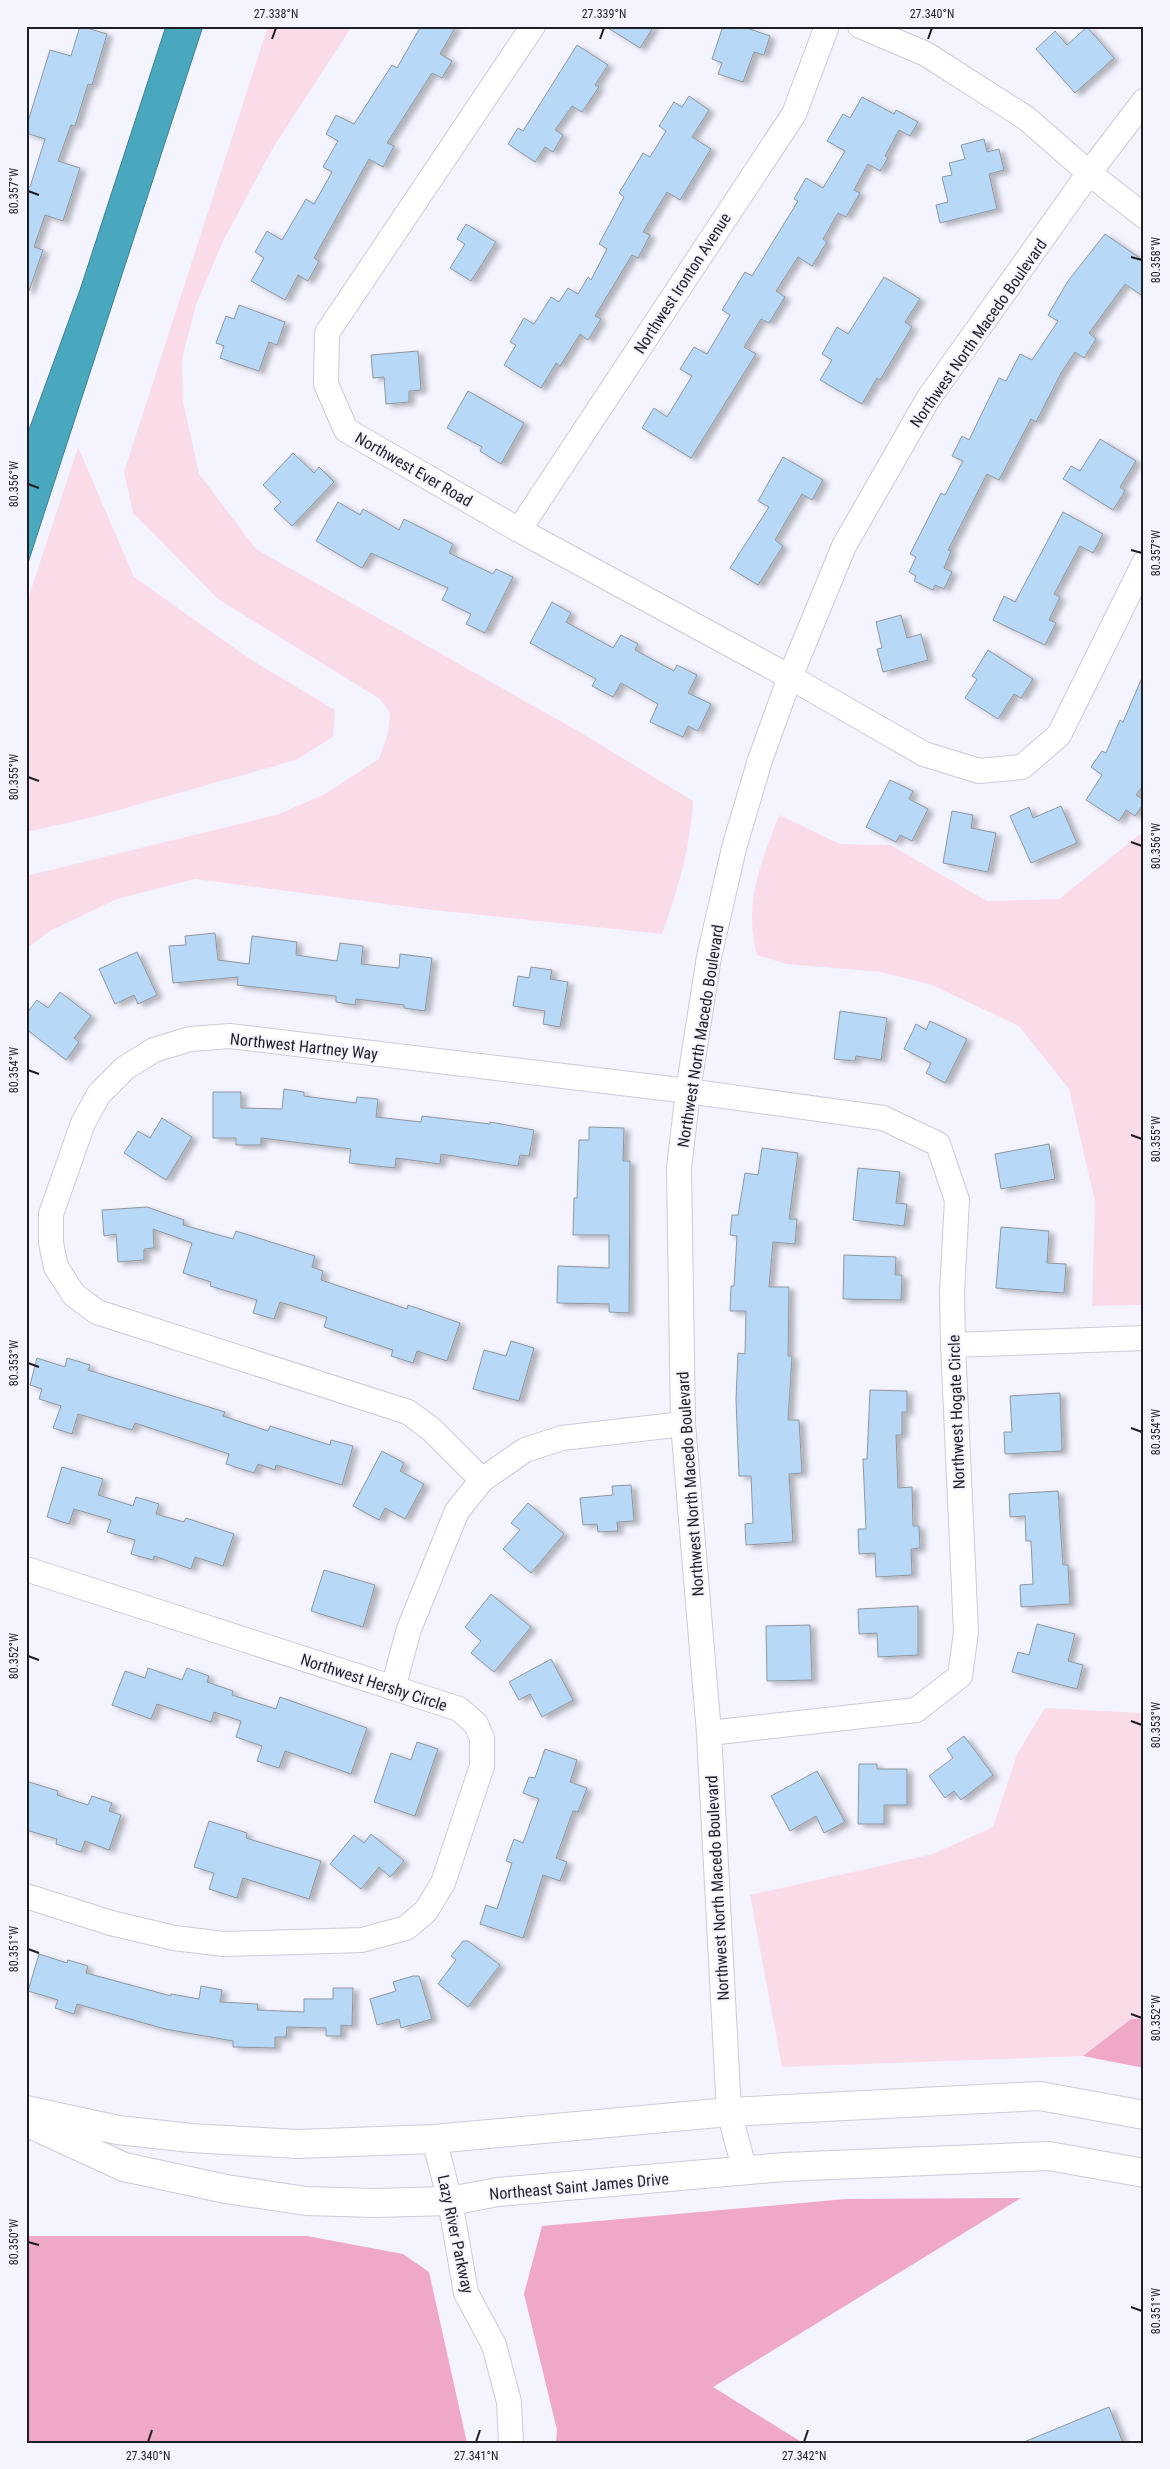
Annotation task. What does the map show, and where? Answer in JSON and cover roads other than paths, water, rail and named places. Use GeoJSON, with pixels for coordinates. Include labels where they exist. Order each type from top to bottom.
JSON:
{"type":"FeatureCollection","features":[{"type":"Feature","properties":{"kind":"main road"},"geometry":{"type":"LineString","coordinates":[[26,2110],[118,2130],[191,2138],[298,2144],[434,2139],[729,2112],[1040,2096],[1144,2115]]}},
{"type":"Feature","properties":{"kind":"main road","name":"Northeast Saint James Drive"},"geometry":{"type":"LineString","coordinates":[[26,2122],[124,2167],[226,2189],[306,2201],[375,2203],[450,2201],[498,2192],[745,2171],[1049,2156],[1144,2173]]}},
{"type":"Feature","properties":{"kind":"street","name":"Northwest Ever Road"},"geometry":{"type":"LineString","coordinates":[[533,26],[327,333],[326,384],[346,430],[519,530],[790,677],[924,754],[979,771],[1022,767],[1059,736],[1144,563]]}},
{"type":"Feature","properties":{"kind":"street","name":"Northwest Ironton Avenue"},"geometry":{"type":"LineString","coordinates":[[519,530],[794,114],[827,26]]}},
{"type":"Feature","properties":{"kind":"street"},"geometry":{"type":"LineString","coordinates":[[860,26],[926,54],[1026,118],[1089,173],[1144,216]]}},
{"type":"Feature","properties":{"kind":"street","name":"Northwest North Macedo Boulevard"},"geometry":{"type":"LineString","coordinates":[[745,2171],[729,2112],[709,1733],[683,1424],[680,1168],[688,1091],[709,957],[734,848],[760,760],[790,677],[844,546],[928,399],[1089,173],[1144,101]]}},
{"type":"Feature","properties":{"kind":"street","name":"Northwest Hartney Way"},"geometry":{"type":"LineString","coordinates":[[482,1480],[430,1429],[408,1412],[98,1312],[74,1295],[56,1267],[51,1243],[51,1214],[82,1123],[99,1094],[126,1068],[154,1050],[190,1039],[230,1036],[688,1091]]}},
{"type":"Feature","properties":{"kind":"street","name":"Northwest Hogate Circle"},"geometry":{"type":"LineString","coordinates":[[688,1091],[883,1118],[938,1144],[957,1200],[952,1292],[953,1346],[966,1632],[960,1676],[916,1710],[709,1733]]}},
{"type":"Feature","properties":{"kind":"street"},"geometry":{"type":"LineString","coordinates":[[953,1346],[1144,1338]]}},
{"type":"Feature","properties":{"kind":"street"},"geometry":{"type":"LineString","coordinates":[[394,1688],[409,1629],[457,1510],[482,1480],[525,1450],[562,1438],[683,1424]]}},
{"type":"Feature","properties":{"kind":"street","name":"Northwest Hershy Circle"},"geometry":{"type":"LineString","coordinates":[[26,1569],[459,1709],[476,1724],[482,1738],[482,1766],[443,1883],[426,1911],[406,1928],[362,1940],[224,1944],[174,1938],[111,1923],[26,1896]]}},
{"type":"Feature","properties":{"kind":"street","name":"Lazy River Parkway"},"geometry":{"type":"LineString","coordinates":[[434,2139],[450,2201],[466,2293],[494,2345],[509,2402],[511,2443]]}},
{"type":"Feature","properties":{"kind":"water"},"geometry":{"type":"Polygon","coordinates":[[[166,26],[203,26],[26,569],[26,438],[80,290],[166,26]]]}}]}
